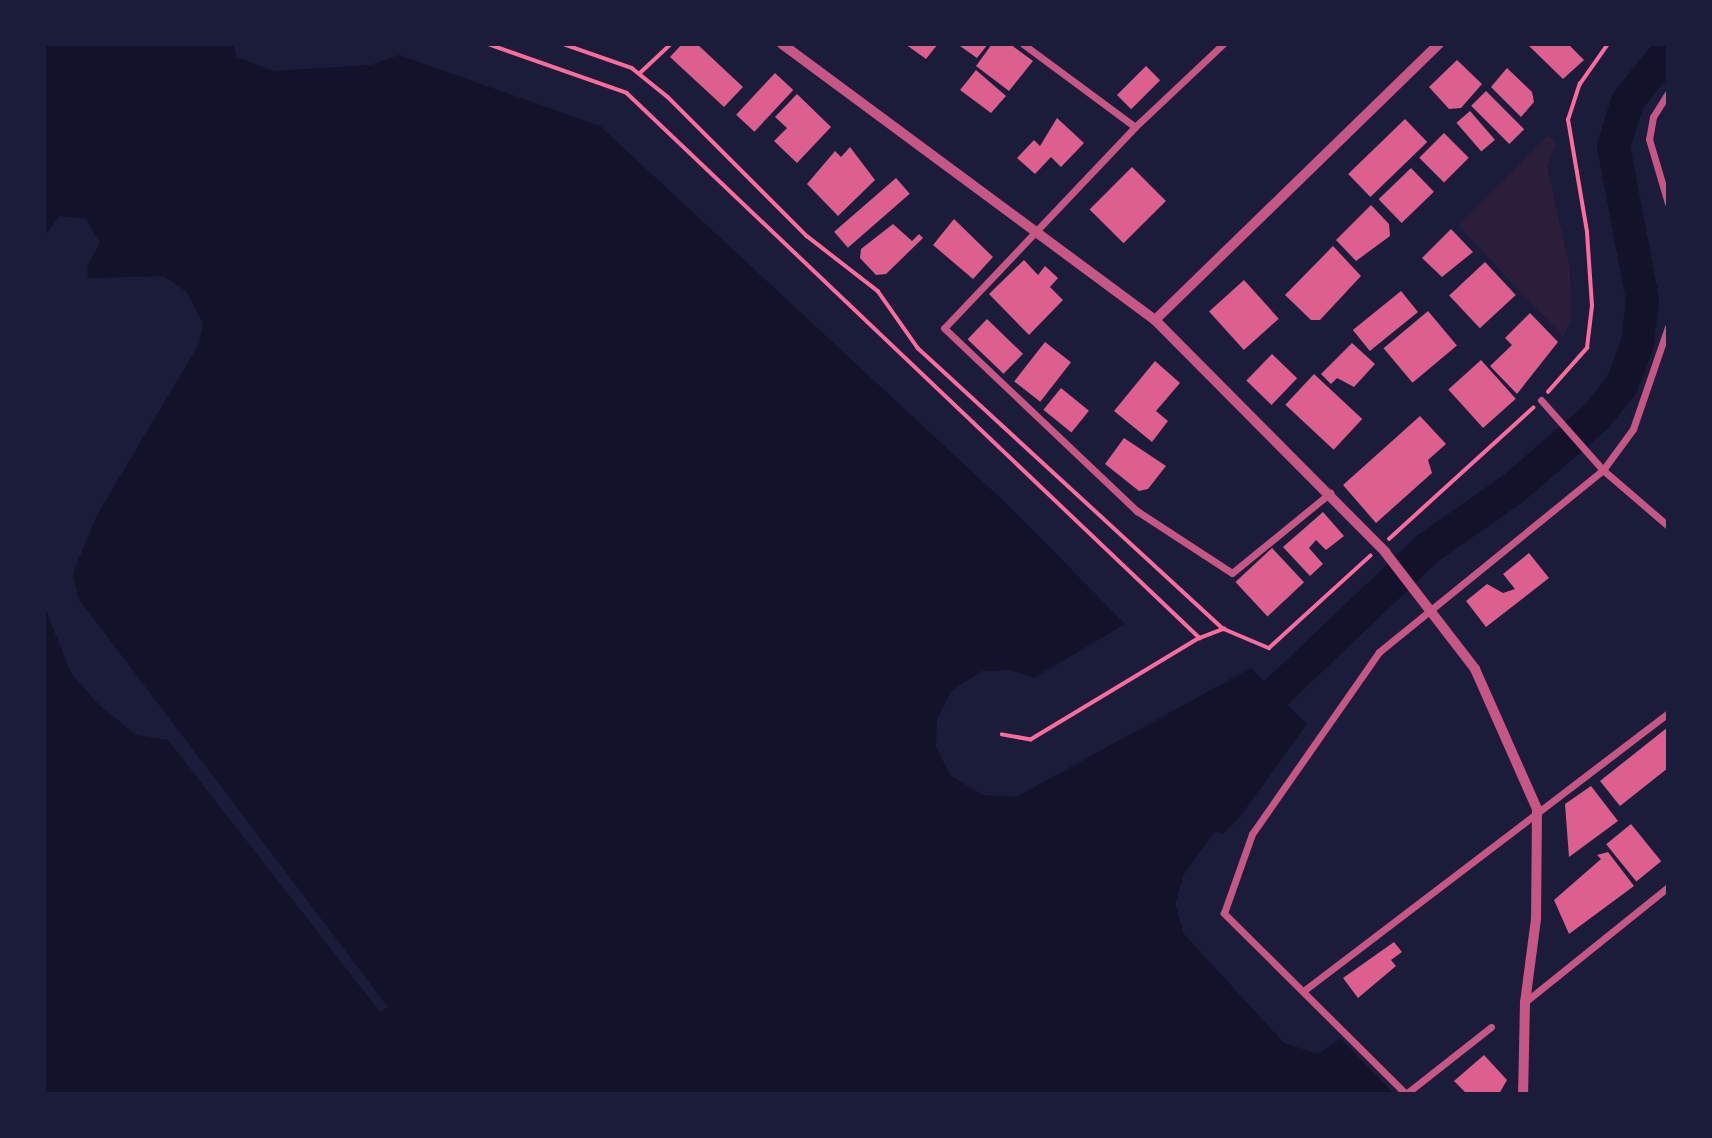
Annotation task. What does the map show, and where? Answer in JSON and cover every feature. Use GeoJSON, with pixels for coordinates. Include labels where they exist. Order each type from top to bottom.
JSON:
{"type":"FeatureCollection","features":[{"type":"Feature","properties":{"kind":"street"},"geometry":{"type":"LineString","coordinates":[[782,44],[1155,320],[1330,493],[1429,605],[1494,702],[1537,809],[1536,919],[1525,1002],[1522,1094]]}},
{"type":"Feature","properties":{"kind":"street"},"geometry":{"type":"LineString","coordinates":[[1223,44],[1135,127],[944,328],[1137,511],[1232,573],[1330,493]]}},
{"type":"Feature","properties":{"kind":"street"},"geometry":{"type":"LineString","coordinates":[[1155,320],[1439,44]]}},
{"type":"Feature","properties":{"kind":"street"},"geometry":{"type":"LineString","coordinates":[[1028,45],[1135,127]]}},
{"type":"Feature","properties":{"kind":"street"},"geometry":{"type":"LineString","coordinates":[[1668,93],[1653,117],[1649,139],[1668,203]]}},
{"type":"Feature","properties":{"kind":"street"},"geometry":{"type":"LineString","coordinates":[[1491,1027],[1406,1094],[1306,989],[1224,914],[1232,882],[1252,834],[1380,652],[1429,605],[1603,470],[1633,429],[1668,327]]}},
{"type":"Feature","properties":{"kind":"street"},"geometry":{"type":"LineString","coordinates":[[1541,400],[1603,470],[1668,526]]}},
{"type":"Feature","properties":{"kind":"street"},"geometry":{"type":"LineString","coordinates":[[1306,989],[1537,809],[1668,713]]}},
{"type":"Feature","properties":{"kind":"street"},"geometry":{"type":"LineString","coordinates":[[1525,1002],[1668,887]]}},
{"type":"Feature","properties":{"kind":"path"},"geometry":{"type":"LineString","coordinates":[[488,44],[627,93],[1200,638]]}},
{"type":"Feature","properties":{"kind":"path"},"geometry":{"type":"LineString","coordinates":[[563,44],[640,73],[706,141],[768,191],[807,236],[878,291],[918,348],[1224,629],[1269,648],[1382,549],[1541,400],[1587,348],[1592,306],[1587,232],[1568,120],[1580,84],[1608,44]]}},
{"type":"Feature","properties":{"kind":"path"},"geometry":{"type":"LineString","coordinates":[[640,73],[671,44]]}},
{"type":"Feature","properties":{"kind":"path"},"geometry":{"type":"LineString","coordinates":[[1002,735],[1031,740],[1200,638],[1224,629]]}},
{"type":"Feature","properties":{"kind":"shaded area"},"geometry":{"type":"Polygon","coordinates":[[[44,44],[233,44],[237,57],[274,71],[370,65],[399,55],[600,126],[1009,506],[1125,624],[1034,678],[1011,670],[982,671],[951,691],[937,719],[936,747],[950,775],[983,795],[1016,797],[1251,668],[1307,724],[1239,818],[1222,834],[1215,831],[1184,874],[1175,904],[1184,934],[1284,1043],[1318,1054],[1340,1038],[1394,1094],[44,1094],[44,606],[71,673],[97,703],[136,735],[168,740],[380,1012],[388,1007],[78,598],[73,573],[97,515],[199,344],[203,324],[187,292],[164,276],[88,278],[87,267],[100,242],[86,219],[60,216],[44,236],[44,44]]]}},
{"type":"Feature","properties":{"kind":"shaded area"},"geometry":{"type":"Polygon","coordinates":[[[1548,135],[1556,144],[1547,166],[1570,269],[1571,319],[1563,337],[1459,226],[1548,135]]]}},
{"type":"Feature","properties":{"kind":"building"},"geometry":{"type":"Polygon","coordinates":[[[682,44],[697,44],[743,87],[724,107],[670,57],[682,44]]]}},
{"type":"Feature","properties":{"kind":"building"},"geometry":{"type":"Polygon","coordinates":[[[905,44],[938,44],[926,59],[905,44]]]}},
{"type":"Feature","properties":{"kind":"building"},"geometry":{"type":"Polygon","coordinates":[[[957,44],[988,44],[977,58],[957,44]]]}},
{"type":"Feature","properties":{"kind":"building"},"geometry":{"type":"Polygon","coordinates":[[[992,44],[1010,44],[1033,61],[1009,91],[976,66],[992,44]]]}},
{"type":"Feature","properties":{"kind":"building"},"geometry":{"type":"Polygon","coordinates":[[[1527,44],[1568,44],[1584,60],[1563,79],[1527,44]]]}},
{"type":"Feature","properties":{"kind":"building"},"geometry":{"type":"Polygon","coordinates":[[[1457,60],[1482,84],[1461,108],[1449,109],[1429,87],[1457,60]]]}},
{"type":"Feature","properties":{"kind":"building"},"geometry":{"type":"Polygon","coordinates":[[[1146,66],[1160,80],[1131,109],[1117,95],[1146,66]]]}},
{"type":"Feature","properties":{"kind":"building"},"geometry":{"type":"Polygon","coordinates":[[[1507,68],[1532,92],[1534,102],[1521,117],[1491,87],[1507,68]]]}},
{"type":"Feature","properties":{"kind":"building"},"geometry":{"type":"Polygon","coordinates":[[[976,70],[1006,96],[991,113],[960,90],[976,70]]]}},
{"type":"Feature","properties":{"kind":"building"},"geometry":{"type":"Polygon","coordinates":[[[775,73],[793,90],[754,132],[736,115],[775,73]]]}},
{"type":"Feature","properties":{"kind":"building"},"geometry":{"type":"Polygon","coordinates":[[[1486,91],[1524,129],[1509,144],[1471,106],[1486,91]]]}},
{"type":"Feature","properties":{"kind":"building"},"geometry":{"type":"Polygon","coordinates":[[[797,94],[831,127],[797,163],[774,141],[787,128],[775,117],[797,94]]]}},
{"type":"Feature","properties":{"kind":"building"},"geometry":{"type":"Polygon","coordinates":[[[1470,111],[1495,140],[1481,151],[1456,123],[1470,111]]]}},
{"type":"Feature","properties":{"kind":"building"},"geometry":{"type":"Polygon","coordinates":[[[1057,118],[1084,143],[1061,167],[1051,157],[1035,174],[1017,158],[1034,140],[1040,146],[1057,118]]]}},
{"type":"Feature","properties":{"kind":"building"},"geometry":{"type":"Polygon","coordinates":[[[1405,119],[1427,142],[1370,197],[1348,174],[1405,119]]]}},
{"type":"Feature","properties":{"kind":"building"},"geometry":{"type":"Polygon","coordinates":[[[1444,133],[1469,158],[1444,182],[1419,158],[1444,133]]]}},
{"type":"Feature","properties":{"kind":"building"},"geometry":{"type":"Polygon","coordinates":[[[850,147],[875,180],[838,216],[807,184],[835,151],[841,157],[850,147]]]}},
{"type":"Feature","properties":{"kind":"building"},"geometry":{"type":"Polygon","coordinates":[[[1132,167],[1166,201],[1124,243],[1090,209],[1132,167]]]}},
{"type":"Feature","properties":{"kind":"building"},"geometry":{"type":"Polygon","coordinates":[[[1411,168],[1434,192],[1402,223],[1379,199],[1411,168]]]}},
{"type":"Feature","properties":{"kind":"building"},"geometry":{"type":"Polygon","coordinates":[[[896,178],[910,194],[848,248],[834,232],[896,178]]]}},
{"type":"Feature","properties":{"kind":"building"},"geometry":{"type":"Polygon","coordinates":[[[1371,205],[1389,224],[1390,236],[1356,261],[1336,240],[1371,205]]]}},
{"type":"Feature","properties":{"kind":"building"},"geometry":{"type":"Polygon","coordinates":[[[954,219],[993,257],[973,279],[933,245],[954,219]]]}},
{"type":"Feature","properties":{"kind":"building"},"geometry":{"type":"Polygon","coordinates":[[[893,224],[912,241],[919,234],[923,238],[886,274],[876,275],[860,258],[861,249],[893,224]]]}},
{"type":"Feature","properties":{"kind":"building"},"geometry":{"type":"Polygon","coordinates":[[[1451,229],[1473,252],[1442,277],[1422,258],[1451,229]]]}},
{"type":"Feature","properties":{"kind":"building"},"geometry":{"type":"Polygon","coordinates":[[[1333,246],[1361,276],[1320,320],[1311,320],[1285,295],[1333,246]]]}},
{"type":"Feature","properties":{"kind":"building"},"geometry":{"type":"Polygon","coordinates":[[[1024,260],[1038,275],[1045,266],[1058,278],[1050,287],[1063,300],[1029,335],[989,294],[1024,260]]]}},
{"type":"Feature","properties":{"kind":"building"},"geometry":{"type":"Polygon","coordinates":[[[1485,262],[1516,295],[1480,328],[1449,295],[1485,262]]]}},
{"type":"Feature","properties":{"kind":"building"},"geometry":{"type":"Polygon","coordinates":[[[1244,280],[1279,319],[1244,350],[1209,311],[1244,280]]]}},
{"type":"Feature","properties":{"kind":"building"},"geometry":{"type":"Polygon","coordinates":[[[1401,291],[1418,312],[1370,351],[1353,330],[1401,291]]]}},
{"type":"Feature","properties":{"kind":"building"},"geometry":{"type":"Polygon","coordinates":[[[1428,311],[1457,345],[1412,383],[1384,348],[1428,311]]]}},
{"type":"Feature","properties":{"kind":"building"},"geometry":{"type":"Polygon","coordinates":[[[1530,313],[1558,342],[1517,394],[1490,366],[1512,345],[1505,338],[1530,313]]]}},
{"type":"Feature","properties":{"kind":"building"},"geometry":{"type":"Polygon","coordinates":[[[987,319],[1023,354],[1004,374],[968,339],[987,319]]]}},
{"type":"Feature","properties":{"kind":"building"},"geometry":{"type":"Polygon","coordinates":[[[1045,342],[1071,362],[1040,402],[1014,381],[1045,342]]]}},
{"type":"Feature","properties":{"kind":"building"},"geometry":{"type":"Polygon","coordinates":[[[1352,343],[1375,364],[1354,387],[1337,378],[1331,384],[1321,374],[1352,343]]]}},
{"type":"Feature","properties":{"kind":"building"},"geometry":{"type":"Polygon","coordinates":[[[1272,354],[1297,378],[1271,405],[1246,381],[1272,354]]]}},
{"type":"Feature","properties":{"kind":"building"},"geometry":{"type":"Polygon","coordinates":[[[1481,360],[1516,399],[1483,428],[1448,389],[1481,360]]]}},
{"type":"Feature","properties":{"kind":"building"},"geometry":{"type":"Polygon","coordinates":[[[1155,361],[1180,383],[1156,411],[1168,421],[1152,442],[1114,411],[1155,361]]]}},
{"type":"Feature","properties":{"kind":"building"},"geometry":{"type":"Polygon","coordinates":[[[1314,374],[1362,419],[1334,450],[1285,405],[1314,374]]]}},
{"type":"Feature","properties":{"kind":"building"},"geometry":{"type":"Polygon","coordinates":[[[1061,388],[1089,411],[1071,432],[1043,410],[1061,388]]]}},
{"type":"Feature","properties":{"kind":"building"},"geometry":{"type":"Polygon","coordinates":[[[1420,416],[1446,444],[1428,460],[1432,473],[1376,523],[1343,485],[1420,416]]]}},
{"type":"Feature","properties":{"kind":"building"},"geometry":{"type":"Polygon","coordinates":[[[1124,438],[1166,466],[1148,489],[1139,491],[1105,464],[1124,438]]]}},
{"type":"Feature","properties":{"kind":"building"},"geometry":{"type":"Polygon","coordinates":[[[1323,512],[1344,536],[1326,550],[1316,540],[1309,548],[1323,564],[1310,576],[1283,547],[1323,512]]]}},
{"type":"Feature","properties":{"kind":"building"},"geometry":{"type":"Polygon","coordinates":[[[1272,548],[1304,582],[1267,616],[1235,582],[1272,548]]]}},
{"type":"Feature","properties":{"kind":"building"},"geometry":{"type":"Polygon","coordinates":[[[1529,553],[1549,578],[1486,627],[1466,601],[1487,584],[1503,593],[1515,589],[1503,574],[1529,553]]]}},
{"type":"Feature","properties":{"kind":"building"},"geometry":{"type":"Polygon","coordinates":[[[1668,727],[1668,768],[1620,806],[1600,781],[1668,727]]]}},
{"type":"Feature","properties":{"kind":"building"},"geometry":{"type":"Polygon","coordinates":[[[1591,786],[1618,821],[1569,857],[1565,804],[1591,786]]]}},
{"type":"Feature","properties":{"kind":"building"},"geometry":{"type":"Polygon","coordinates":[[[1631,824],[1661,861],[1636,881],[1606,844],[1631,824]]]}},
{"type":"Feature","properties":{"kind":"building"},"geometry":{"type":"Polygon","coordinates":[[[1608,852],[1634,886],[1569,934],[1554,900],[1601,859],[1597,855],[1608,852]]]}},
{"type":"Feature","properties":{"kind":"building"},"geometry":{"type":"Polygon","coordinates":[[[1394,942],[1402,952],[1391,960],[1396,966],[1358,998],[1343,978],[1394,942]]]}},
{"type":"Feature","properties":{"kind":"building"},"geometry":{"type":"Polygon","coordinates":[[[1484,1055],[1507,1080],[1499,1094],[1467,1094],[1454,1081],[1484,1055]]]}},
{"type":"Feature","properties":{"kind":"waterway"},"geometry":{"type":"LineString","coordinates":[[1278,690],[1427,548],[1513,488],[1595,417],[1621,385],[1637,343],[1642,299],[1613,146],[1627,101],[1668,50]]}}]}
